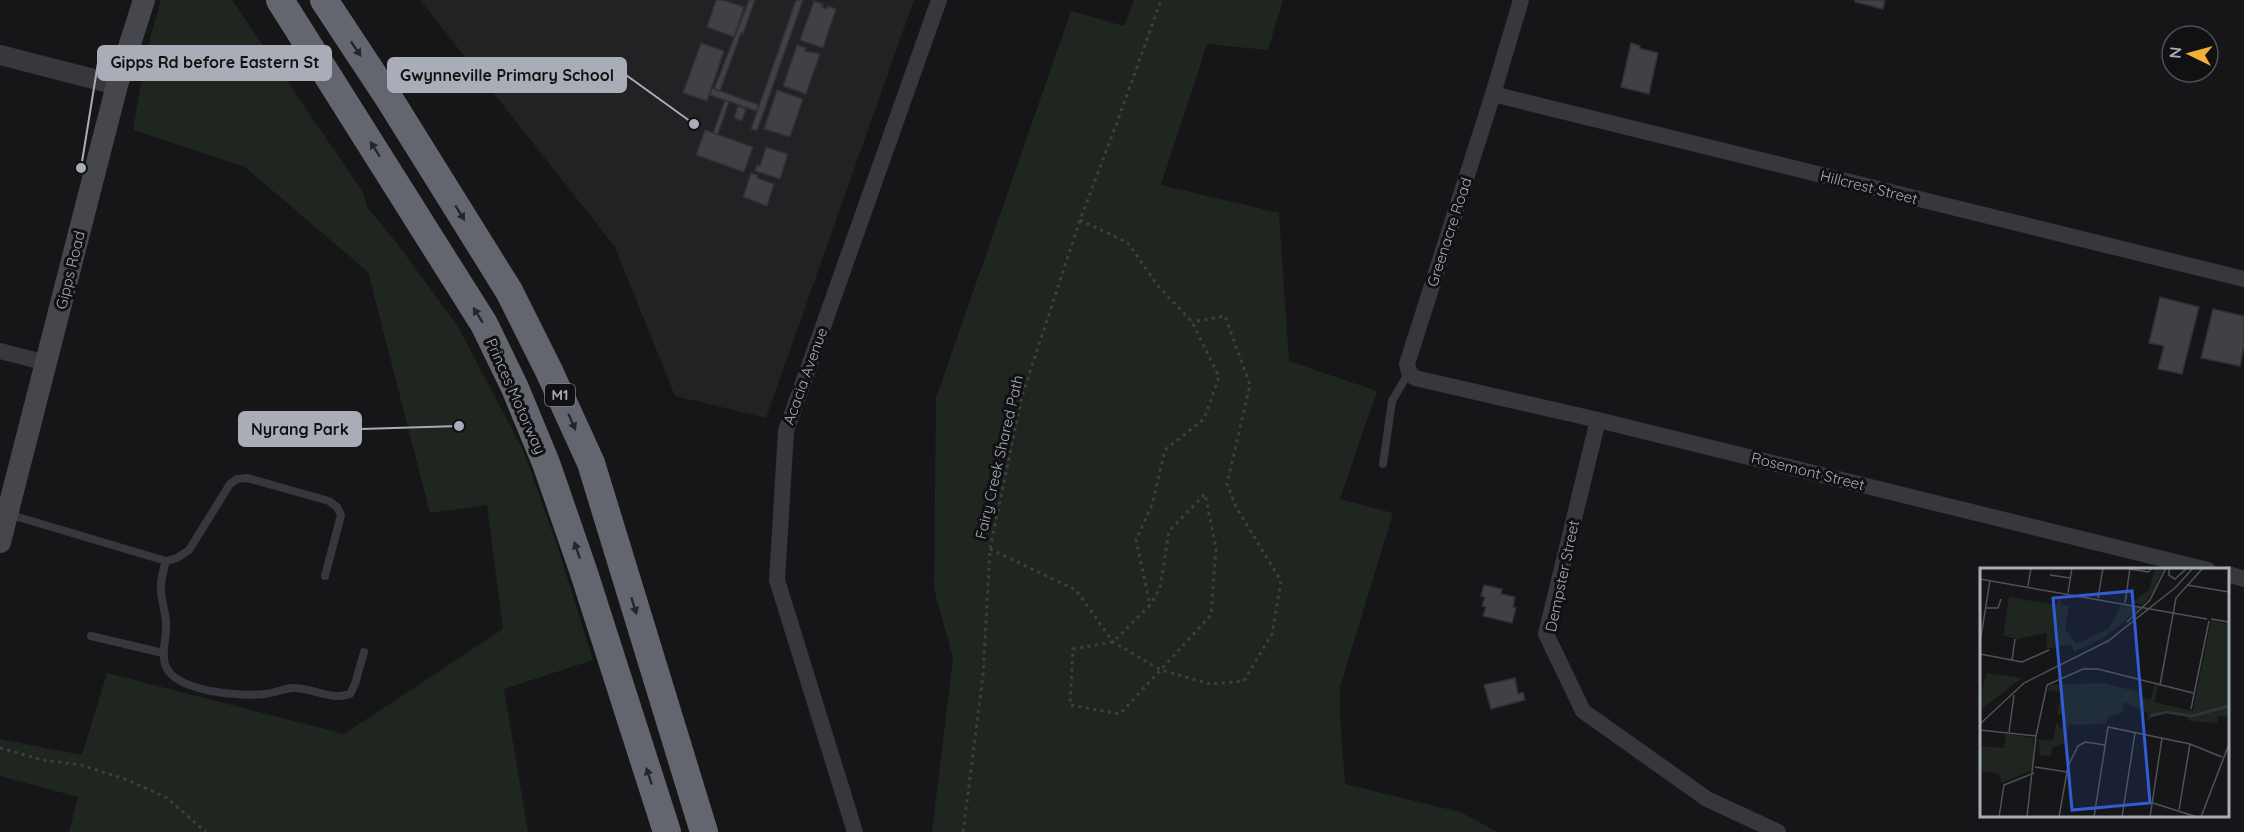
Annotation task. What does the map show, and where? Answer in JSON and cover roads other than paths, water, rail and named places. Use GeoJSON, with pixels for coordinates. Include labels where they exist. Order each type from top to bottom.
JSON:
{"type":"FeatureCollection","features":[{"type":"Feature","properties":{"kind":"highway"},"geometry":{"type":"LineString","coordinates":[[269,0],[348,105]]}},
{"type":"Feature","properties":{"kind":"highway","name":"Princes Motorway"},"geometry":{"type":"LineString","coordinates":[[280,0],[484,324],[515,388],[546,463],[584,573],[667,832]]}},
{"type":"Feature","properties":{"kind":"highway","name":"M1"},"geometry":{"type":"LineString","coordinates":[[324,0],[390,100],[509,291],[549,371],[591,464],[704,832]]}},
{"type":"Feature","properties":{"kind":"main road","name":"Gipps Road"},"geometry":{"type":"LineString","coordinates":[[0,542],[117,85],[144,0]]}},
{"type":"Feature","properties":{"kind":"street","name":"Acacia Avenue"},"geometry":{"type":"LineString","coordinates":[[855,832],[777,580],[786,431],[939,0]]}},
{"type":"Feature","properties":{"kind":"street","name":"Greenacre Road"},"geometry":{"type":"LineString","coordinates":[[1409,372],[1407,364],[1521,0]]}},
{"type":"Feature","properties":{"kind":"street"},"geometry":{"type":"LineString","coordinates":[[0,55],[117,85]]}},
{"type":"Feature","properties":{"kind":"street","name":"Hillcrest Street"},"geometry":{"type":"LineString","coordinates":[[1493,94],[2244,279]]}},
{"type":"Feature","properties":{"kind":"street"},"geometry":{"type":"LineString","coordinates":[[0,351],[46,363]]}},
{"type":"Feature","properties":{"kind":"street","name":"Rosemont Street"},"geometry":{"type":"LineString","coordinates":[[1409,372],[1415,378],[1598,420],[2200,568]]}},
{"type":"Feature","properties":{"kind":"street","name":"Dempster Street"},"geometry":{"type":"LineString","coordinates":[[1598,420],[1546,634],[1583,711],[1707,799],[1778,832]]}},
{"type":"Feature","properties":{"kind":"street"},"geometry":{"type":"LineString","coordinates":[[2229,574],[2244,579]]}},
{"type":"Feature","properties":{"kind":"lane","name":"Greenacre Road"},"geometry":{"type":"LineString","coordinates":[[1383,464],[1392,401],[1409,372]]}},
{"type":"Feature","properties":{"kind":"lane"},"geometry":{"type":"LineString","coordinates":[[7,514],[166,561],[177,558],[189,550],[230,484],[237,479],[247,478],[329,501],[337,507],[341,515],[325,576]]}},
{"type":"Feature","properties":{"kind":"lane"},"geometry":{"type":"LineString","coordinates":[[166,561],[161,579],[166,622],[163,653],[166,667],[171,675],[196,688],[246,695],[294,688],[339,697],[350,694],[364,652]]}},
{"type":"Feature","properties":{"kind":"lane"},"geometry":{"type":"LineString","coordinates":[[91,636],[163,653]]}},
{"type":"Feature","properties":{"kind":"place","name":"Gwynneville Primary School"},"geometry":{"type":"Point","coordinates":[694,124]}},
{"type":"Feature","properties":{"kind":"place","name":"Gipps Rd before Eastern St"},"geometry":{"type":"Point","coordinates":[81,168]}},
{"type":"Feature","properties":{"kind":"place","name":"Nyrang Park"},"geometry":{"type":"Point","coordinates":[459,426]}}]}
